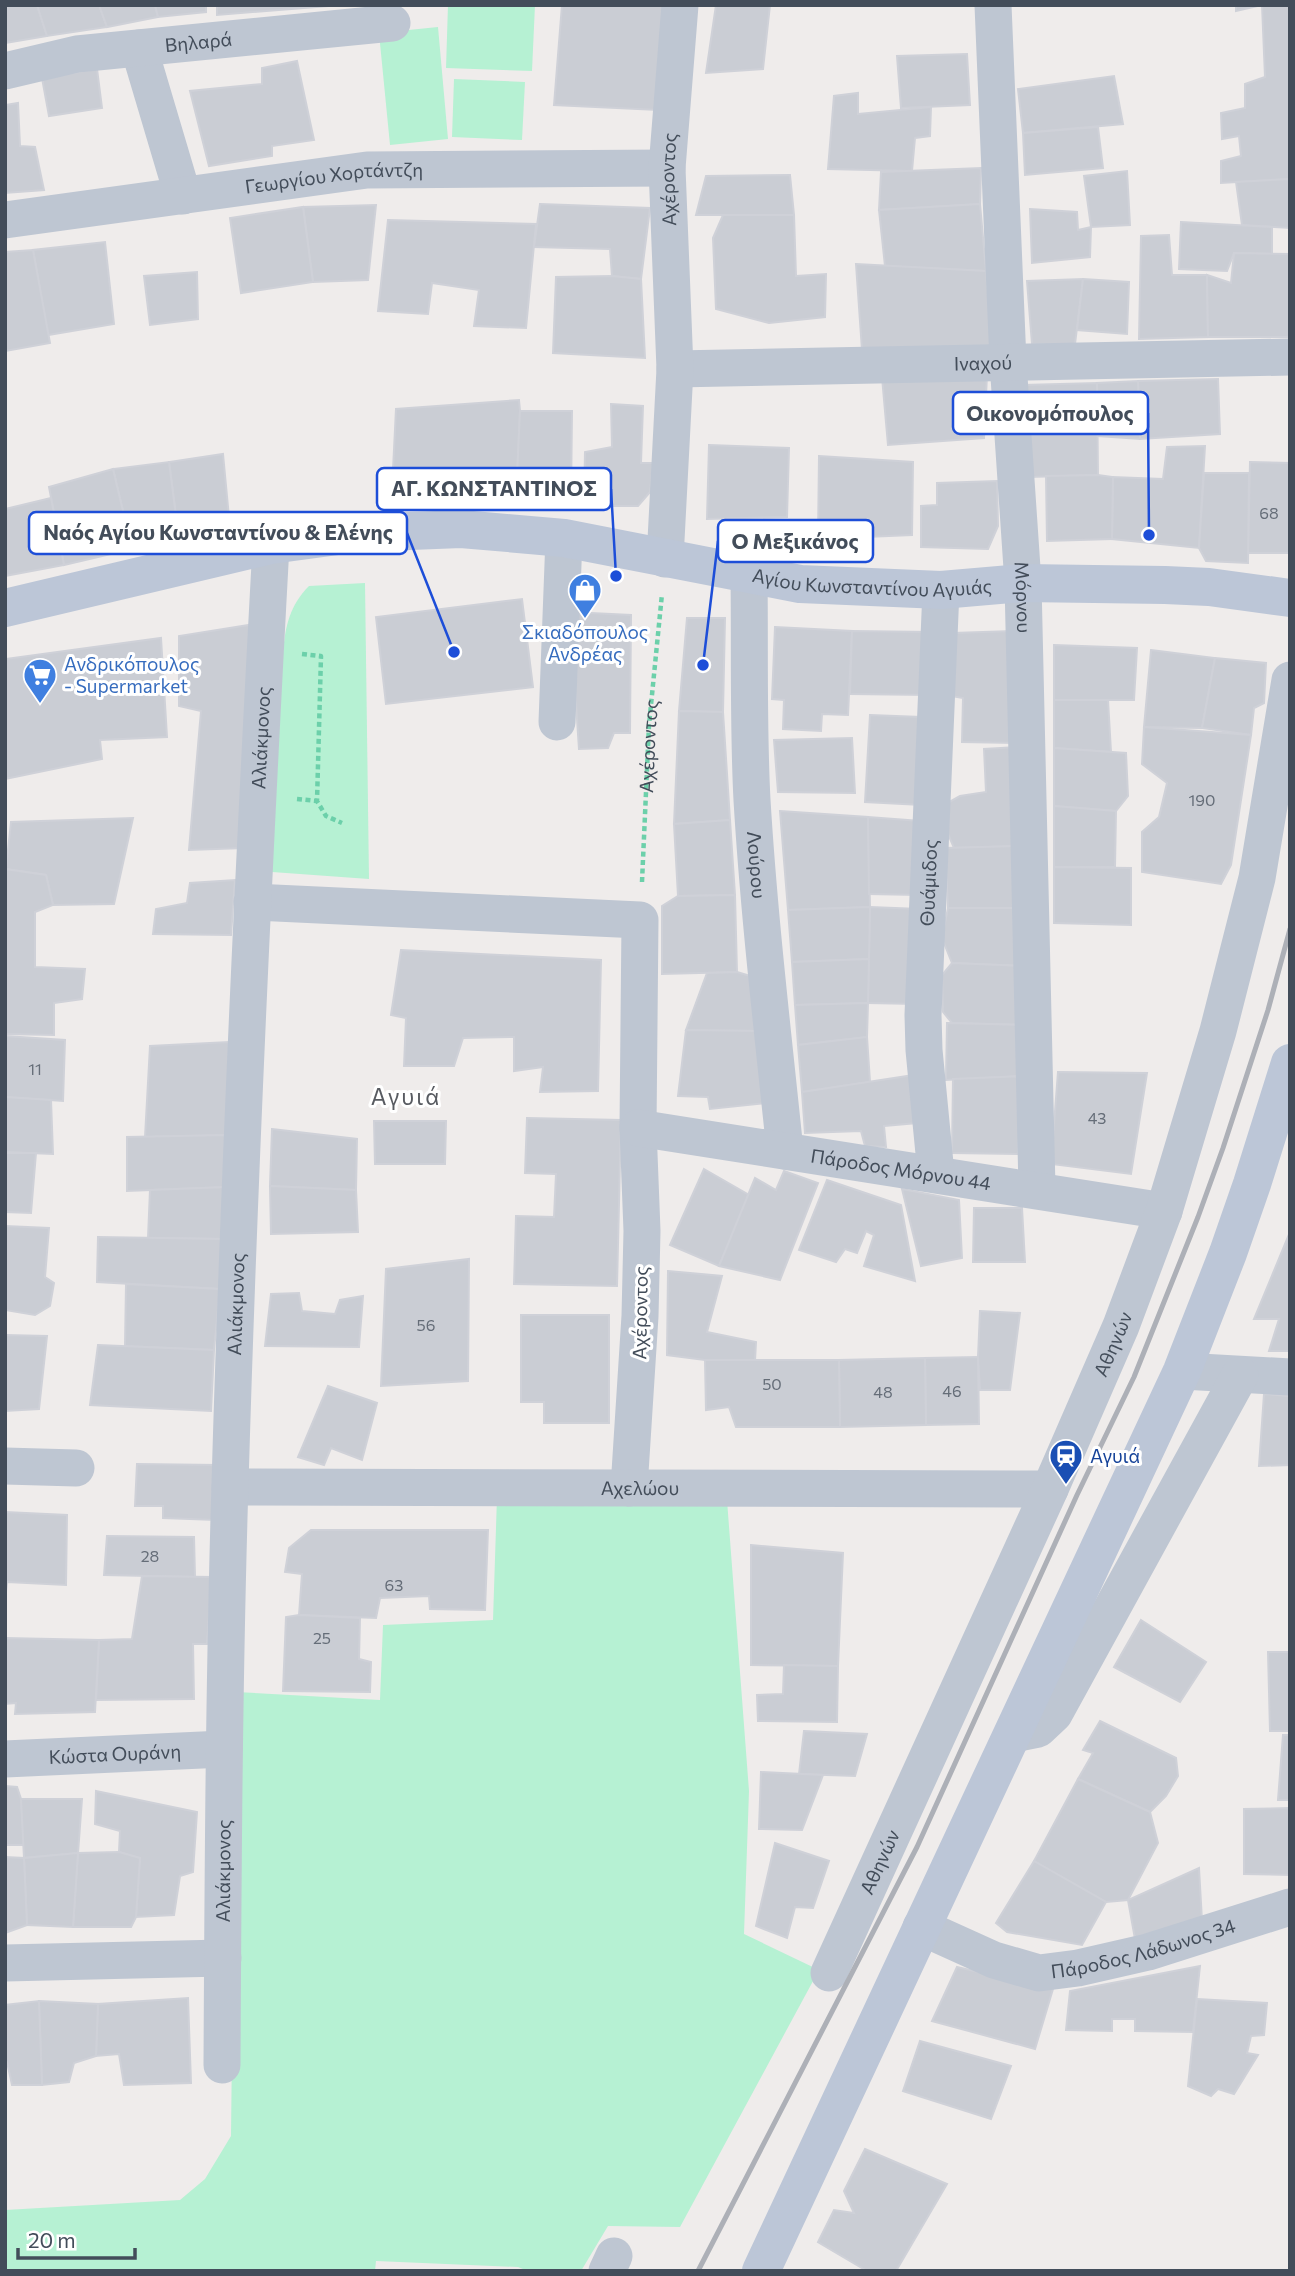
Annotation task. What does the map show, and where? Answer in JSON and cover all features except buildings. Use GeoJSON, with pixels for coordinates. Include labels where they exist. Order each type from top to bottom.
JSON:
{"type":"FeatureCollection","features":[{"type":"Feature","properties":{"kind":"main road","name":"Αγίου Κωνσταντίνου Αγυιάς"},"geometry":{"type":"LineString","coordinates":[[5,608],[271,545],[360,533],[419,530],[481,530],[564,538],[800,584],[941,590],[1023,583],[1209,587],[1290,598]]}},
{"type":"Feature","properties":{"kind":"main road"},"geometry":{"type":"LineString","coordinates":[[761,2271],[1182,1371],[1228,1253],[1290,1063]]}},
{"type":"Feature","properties":{"kind":"street","name":"Αχέροντος"},"geometry":{"type":"LineString","coordinates":[[665,559],[675,369],[667,168],[680,5]]}},
{"type":"Feature","properties":{"kind":"street","name":"Μόρνου"},"geometry":{"type":"LineString","coordinates":[[993,5],[1008,362],[1023,583],[1037,1189]]}},
{"type":"Feature","properties":{"kind":"street","name":"Βηλαρά"},"geometry":{"type":"LineString","coordinates":[[5,71],[77,54],[392,23]]}},
{"type":"Feature","properties":{"kind":"street"},"geometry":{"type":"LineString","coordinates":[[139,48],[183,196]]}},
{"type":"Feature","properties":{"kind":"street","name":"Γεωργίου Χορτάντζη"},"geometry":{"type":"LineString","coordinates":[[5,220],[367,170],[667,168]]}},
{"type":"Feature","properties":{"kind":"street","name":"Ιναχού"},"geometry":{"type":"LineString","coordinates":[[675,369],[1290,357]]}},
{"type":"Feature","properties":{"kind":"street"},"geometry":{"type":"LineString","coordinates":[[557,722],[564,538]]}},
{"type":"Feature","properties":{"kind":"street","name":"Αλιάκμονος"},"geometry":{"type":"LineString","coordinates":[[222,2065],[224,1749],[230,1486],[252,902],[271,545]]}},
{"type":"Feature","properties":{"kind":"street","name":"Λούρου"},"geometry":{"type":"LineString","coordinates":[[749,576],[752,799],[785,1150]]}},
{"type":"Feature","properties":{"kind":"street","name":"Θυάμιδος"},"geometry":{"type":"LineString","coordinates":[[936,1174],[923,1015],[941,590]]}},
{"type":"Feature","properties":{"kind":"street","name":"Αθηνών"},"geometry":{"type":"LineString","coordinates":[[829,1973],[1050,1489],[1121,1326],[1164,1211],[1218,1031],[1257,878],[1290,680]]}},
{"type":"Feature","properties":{"kind":"street"},"geometry":{"type":"LineString","coordinates":[[252,902],[640,920]]}},
{"type":"Feature","properties":{"kind":"street","name":"Αχέροντος"},"geometry":{"type":"LineString","coordinates":[[629,1488],[640,1316],[642,1231],[638,1128],[640,920]]}},
{"type":"Feature","properties":{"kind":"street","name":"Πάροδος Μόρνου 44"},"geometry":{"type":"LineString","coordinates":[[638,1128],[1164,1211]]}},
{"type":"Feature","properties":{"kind":"street"},"geometry":{"type":"LineString","coordinates":[[1182,1371],[1290,1377]]}},
{"type":"Feature","properties":{"kind":"street"},"geometry":{"type":"LineString","coordinates":[[1013,1734],[1038,1729],[1054,1714],[1240,1375]]}},
{"type":"Feature","properties":{"kind":"street"},"geometry":{"type":"LineString","coordinates":[[5,1466],[76,1468]]}},
{"type":"Feature","properties":{"kind":"street","name":"Αχελώου"},"geometry":{"type":"LineString","coordinates":[[230,1486],[1050,1489]]}},
{"type":"Feature","properties":{"kind":"street","name":"Κώστα Ουράνη"},"geometry":{"type":"LineString","coordinates":[[5,1759],[224,1749]]}},
{"type":"Feature","properties":{"kind":"street","name":"Πάροδος Λάδωνος 34"},"geometry":{"type":"LineString","coordinates":[[920,1927],[994,1960],[1039,1973],[1078,1968],[1148,1952],[1290,1907]]}},
{"type":"Feature","properties":{"kind":"street"},"geometry":{"type":"LineString","coordinates":[[5,1963],[223,1958]]}},
{"type":"Feature","properties":{"kind":"path","name":"Αχέροντος"},"geometry":{"type":"LineString","coordinates":[[640,920],[649,725],[665,559]]}},
{"type":"Feature","properties":{"kind":"path"},"geometry":{"type":"LineString","coordinates":[[296,654],[321,656],[317,801],[326,816],[342,823]]}},
{"type":"Feature","properties":{"kind":"green space"},"geometry":{"type":"Polygon","coordinates":[[[448,5],[535,5],[532,71],[446,68],[448,5]]]}},
{"type":"Feature","properties":{"kind":"green space"},"geometry":{"type":"Polygon","coordinates":[[[438,27],[448,139],[390,145],[379,33],[438,27]]]}},
{"type":"Feature","properties":{"kind":"green space"},"geometry":{"type":"Polygon","coordinates":[[[454,79],[525,82],[522,140],[452,137],[454,79]]]}},
{"type":"Feature","properties":{"kind":"green space"},"geometry":{"type":"Polygon","coordinates":[[[365,583],[369,879],[272,872],[283,653],[290,616],[297,601],[309,586],[365,583]]]}},
{"type":"Feature","properties":{"kind":"green space"},"geometry":{"type":"Polygon","coordinates":[[[497,1497],[727,1500],[749,1791],[744,1934],[819,1970],[680,2227],[608,2226],[581,2271],[528,2271],[518,2267],[376,2261],[375,2271],[5,2271],[5,2210],[180,2200],[205,2179],[231,2136],[236,1692],[380,1700],[383,1625],[493,1620],[497,1497]]]}},
{"type":"Feature","properties":{"kind":"railway"},"geometry":{"type":"LineString","coordinates":[[698,2271],[917,1847],[1077,1495],[1134,1377],[1223,1148],[1268,1010],[1290,929]]}},
{"type":"Feature","properties":{"kind":"place","name":"Οικονομόπουλος"},"geometry":{"type":"Point","coordinates":[1149,535]}},
{"type":"Feature","properties":{"kind":"place","name":"ΑΓ. ΚΩΝΣΤΑΝΤΙΝΟΣ"},"geometry":{"type":"Point","coordinates":[616,576]}},
{"type":"Feature","properties":{"kind":"place","name":"Σκιαδόπουλος Ανδρέας"},"geometry":{"type":"Point","coordinates":[585,620]}},
{"type":"Feature","properties":{"kind":"place","name":"Ναός Αγίου Κωνσταντίνου & Ελένης"},"geometry":{"type":"Point","coordinates":[454,652]}},
{"type":"Feature","properties":{"kind":"place","name":"Ο Μεξικάνος"},"geometry":{"type":"Point","coordinates":[703,665]}},
{"type":"Feature","properties":{"kind":"place","name":"Ανδρικόπουλος - Supermarket"},"geometry":{"type":"Point","coordinates":[40,705]}},
{"type":"Feature","properties":{"kind":"place","name":"Αγυιά"},"geometry":{"type":"Point","coordinates":[1066,1486]}},
{"type":"Feature","properties":{"kind":"district","name":"Αγυιά"},"geometry":{"type":"Point","coordinates":[406,1097]}}]}
